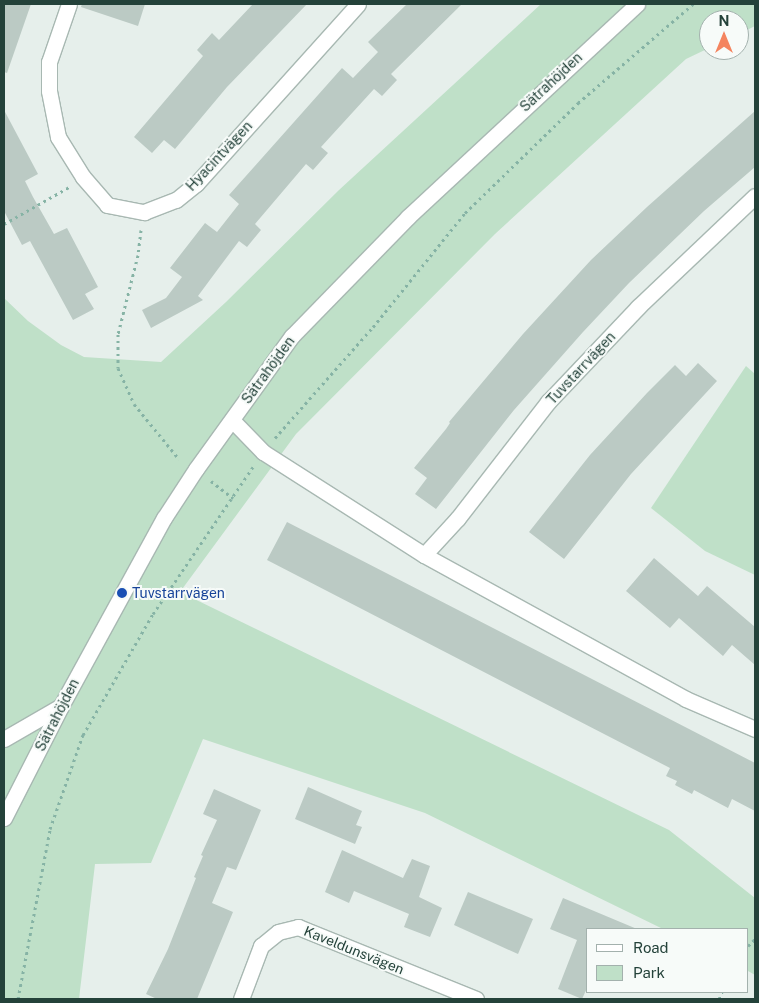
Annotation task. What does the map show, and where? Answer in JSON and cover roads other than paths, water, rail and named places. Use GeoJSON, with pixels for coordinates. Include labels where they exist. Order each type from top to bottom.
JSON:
{"type":"FeatureCollection","features":[{"type":"Feature","properties":{"kind":"street","name":"Hyacintvägen"},"geometry":{"type":"LineString","coordinates":[[69,4],[49,62],[49,91],[58,137],[84,177],[107,204],[144,212],[176,200],[196,184],[358,4]]}},
{"type":"Feature","properties":{"kind":"street","name":"Sätrahöjden"},"geometry":{"type":"LineString","coordinates":[[4,818],[61,706],[164,518],[196,469],[292,336],[408,217],[629,6]]}},
{"type":"Feature","properties":{"kind":"street","name":"Tuvstarrvägen"},"geometry":{"type":"LineString","coordinates":[[424,555],[458,518],[548,402],[638,307],[755,196]]}},
{"type":"Feature","properties":{"kind":"street"},"geometry":{"type":"LineString","coordinates":[[232,420],[263,452],[424,555],[686,699],[755,729]]}},
{"type":"Feature","properties":{"kind":"street"},"geometry":{"type":"LineString","coordinates":[[4,739],[61,706]]}},
{"type":"Feature","properties":{"kind":"street","name":"Kaveldunsvägen"},"geometry":{"type":"LineString","coordinates":[[240,999],[261,946],[278,932],[298,926],[476,999]]}},
{"type":"Feature","properties":{"kind":"place","name":"Tuvstarrvägen"},"geometry":{"type":"Point","coordinates":[122,593]}}]}
